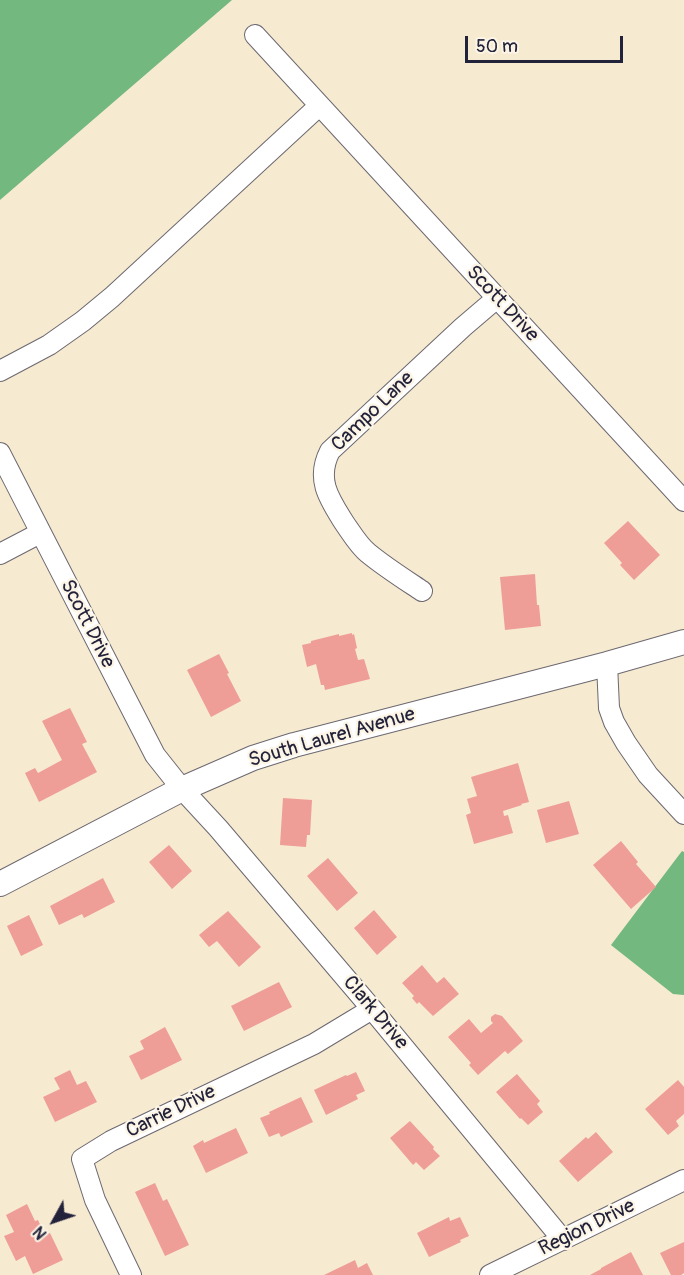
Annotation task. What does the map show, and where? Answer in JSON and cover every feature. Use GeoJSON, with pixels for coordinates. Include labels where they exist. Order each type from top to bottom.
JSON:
{"type":"FeatureCollection","features":[{"type":"Feature","properties":{"kind":"street","name":"Scott Drive"},"geometry":{"type":"LineString","coordinates":[[255,35],[684,501]]}},
{"type":"Feature","properties":{"kind":"street"},"geometry":{"type":"LineString","coordinates":[[0,371],[49,345],[98,309],[320,106]]}},
{"type":"Feature","properties":{"kind":"street","name":"Campo Lane"},"geometry":{"type":"LineString","coordinates":[[422,591],[367,553],[354,537],[330,500],[325,488],[324,462],[330,451],[497,298]]}},
{"type":"Feature","properties":{"kind":"street","name":"Scott Drive"},"geometry":{"type":"LineString","coordinates":[[0,453],[155,755],[182,789]]}},
{"type":"Feature","properties":{"kind":"street"},"geometry":{"type":"LineString","coordinates":[[0,554],[40,533]]}},
{"type":"Feature","properties":{"kind":"street","name":"South Laurel Avenue"},"geometry":{"type":"LineString","coordinates":[[0,884],[182,789],[253,759],[294,745],[684,642]]}},
{"type":"Feature","properties":{"kind":"street"},"geometry":{"type":"LineString","coordinates":[[607,664],[609,708],[614,722],[648,775],[684,814]]}},
{"type":"Feature","properties":{"kind":"street","name":"Clark Drive"},"geometry":{"type":"LineString","coordinates":[[182,789],[372,1009],[563,1240]]}},
{"type":"Feature","properties":{"kind":"street","name":"Carrie Drive"},"geometry":{"type":"LineString","coordinates":[[131,1275],[95,1200],[82,1159],[111,1141],[314,1044],[372,1009]]}},
{"type":"Feature","properties":{"kind":"street","name":"Region Drive"},"geometry":{"type":"LineString","coordinates":[[490,1275],[684,1180]]}},
{"type":"Feature","properties":{"kind":"green space"},"geometry":{"type":"Polygon","coordinates":[[[0,0],[232,0],[0,200],[0,0]]]}},
{"type":"Feature","properties":{"kind":"green space"},"geometry":{"type":"Polygon","coordinates":[[[682,851],[684,852],[684,995],[673,994],[611,945],[682,851]]]}},
{"type":"Feature","properties":{"kind":"building"},"geometry":{"type":"Polygon","coordinates":[[[628,521],[660,555],[634,580],[604,543],[628,521]]]}},
{"type":"Feature","properties":{"kind":"building"},"geometry":{"type":"Polygon","coordinates":[[[535,574],[541,626],[505,630],[500,577],[535,574]]]}},
{"type":"Feature","properties":{"kind":"building"},"geometry":{"type":"Polygon","coordinates":[[[352,633],[358,660],[364,659],[370,679],[325,690],[324,685],[321,685],[316,664],[307,667],[302,645],[339,634],[339,636],[352,633]]]}},
{"type":"Feature","properties":{"kind":"building"},"geometry":{"type":"Polygon","coordinates":[[[219,654],[241,701],[211,717],[187,670],[219,654]]]}},
{"type":"Feature","properties":{"kind":"building"},"geometry":{"type":"Polygon","coordinates":[[[70,708],[87,742],[82,744],[97,772],[39,802],[25,773],[35,768],[38,773],[62,760],[42,721],[70,708]]]}},
{"type":"Feature","properties":{"kind":"building"},"geometry":{"type":"Polygon","coordinates":[[[518,763],[529,802],[503,811],[504,816],[508,815],[513,833],[474,844],[466,815],[471,813],[467,799],[477,796],[471,777],[518,763]]]}},
{"type":"Feature","properties":{"kind":"building"},"geometry":{"type":"Polygon","coordinates":[[[283,798],[312,800],[310,835],[307,835],[306,847],[280,845],[283,798]]]}},
{"type":"Feature","properties":{"kind":"building"},"geometry":{"type":"Polygon","coordinates":[[[569,801],[579,834],[546,843],[537,810],[569,801]]]}},
{"type":"Feature","properties":{"kind":"building"},"geometry":{"type":"Polygon","coordinates":[[[621,841],[638,862],[636,864],[656,887],[631,909],[593,865],[621,841]]]}},
{"type":"Feature","properties":{"kind":"building"},"geometry":{"type":"Polygon","coordinates":[[[169,845],[192,871],[172,889],[149,862],[169,845]]]}},
{"type":"Feature","properties":{"kind":"building"},"geometry":{"type":"Polygon","coordinates":[[[328,858],[358,893],[337,911],[307,876],[328,858]]]}},
{"type":"Feature","properties":{"kind":"building"},"geometry":{"type":"Polygon","coordinates":[[[103,878],[115,902],[84,918],[82,914],[59,925],[50,906],[103,878]]]}},
{"type":"Feature","properties":{"kind":"building"},"geometry":{"type":"Polygon","coordinates":[[[374,910],[397,937],[377,955],[354,928],[374,910]]]}},
{"type":"Feature","properties":{"kind":"building"},"geometry":{"type":"Polygon","coordinates":[[[228,911],[261,947],[239,967],[217,941],[209,947],[199,935],[228,911]]]}},
{"type":"Feature","properties":{"kind":"building"},"geometry":{"type":"Polygon","coordinates":[[[29,915],[43,945],[21,956],[7,926],[29,915]]]}},
{"type":"Feature","properties":{"kind":"building"},"geometry":{"type":"Polygon","coordinates":[[[422,965],[437,983],[444,977],[459,994],[433,1016],[419,1002],[417,1004],[412,998],[414,996],[402,983],[422,965]]]}},
{"type":"Feature","properties":{"kind":"building"},"geometry":{"type":"Polygon","coordinates":[[[279,982],[292,1007],[244,1031],[231,1006],[279,982]]]}},
{"type":"Feature","properties":{"kind":"building"},"geometry":{"type":"Polygon","coordinates":[[[495,1014],[502,1016],[523,1041],[508,1054],[505,1051],[478,1075],[469,1065],[471,1063],[448,1037],[469,1019],[481,1033],[493,1023],[491,1017],[495,1014]]]}},
{"type":"Feature","properties":{"kind":"building"},"geometry":{"type":"Polygon","coordinates":[[[165,1027],[182,1060],[141,1080],[129,1056],[144,1049],[140,1041],[165,1027]]]}},
{"type":"Feature","properties":{"kind":"building"},"geometry":{"type":"Polygon","coordinates":[[[70,1070],[77,1085],[86,1081],[97,1102],[55,1122],[43,1097],[60,1089],[54,1078],[70,1070]]]}},
{"type":"Feature","properties":{"kind":"building"},"geometry":{"type":"Polygon","coordinates":[[[356,1072],[365,1091],[356,1095],[358,1099],[326,1115],[314,1090],[356,1072]]]}},
{"type":"Feature","properties":{"kind":"building"},"geometry":{"type":"Polygon","coordinates":[[[517,1074],[540,1101],[537,1104],[543,1112],[528,1125],[496,1092],[517,1074]]]}},
{"type":"Feature","properties":{"kind":"building"},"geometry":{"type":"Polygon","coordinates":[[[678,1080],[684,1087],[684,1114],[676,1121],[679,1126],[668,1135],[645,1109],[678,1080]]]}},
{"type":"Feature","properties":{"kind":"building"},"geometry":{"type":"Polygon","coordinates":[[[301,1097],[313,1122],[281,1137],[279,1133],[269,1137],[260,1118],[301,1097]]]}},
{"type":"Feature","properties":{"kind":"building"},"geometry":{"type":"Polygon","coordinates":[[[410,1121],[440,1156],[424,1170],[416,1162],[413,1165],[390,1138],[410,1121]]]}},
{"type":"Feature","properties":{"kind":"building"},"geometry":{"type":"Polygon","coordinates":[[[236,1128],[248,1153],[206,1173],[193,1146],[236,1128]]]}},
{"type":"Feature","properties":{"kind":"building"},"geometry":{"type":"Polygon","coordinates":[[[596,1132],[613,1152],[578,1182],[559,1161],[586,1137],[588,1139],[596,1132]]]}},
{"type":"Feature","properties":{"kind":"building"},"geometry":{"type":"Polygon","coordinates":[[[155,1183],[163,1201],[167,1199],[189,1245],[165,1256],[135,1192],[155,1183]]]}},
{"type":"Feature","properties":{"kind":"building"},"geometry":{"type":"Polygon","coordinates":[[[27,1204],[45,1235],[50,1233],[63,1260],[33,1274],[25,1256],[16,1261],[4,1236],[14,1232],[6,1215],[27,1204]]]}},
{"type":"Feature","properties":{"kind":"building"},"geometry":{"type":"Polygon","coordinates":[[[449,1217],[450,1221],[460,1217],[469,1236],[429,1257],[417,1233],[449,1217]]]}},
{"type":"Feature","properties":{"kind":"building"},"geometry":{"type":"Polygon","coordinates":[[[684,1242],[684,1273],[671,1275],[660,1253],[684,1242]]]}},
{"type":"Feature","properties":{"kind":"building"},"geometry":{"type":"Polygon","coordinates":[[[631,1252],[643,1275],[590,1275],[601,1268],[631,1252]]]}},
{"type":"Feature","properties":{"kind":"building"},"geometry":{"type":"Polygon","coordinates":[[[355,1260],[358,1268],[367,1263],[373,1275],[324,1275],[355,1260]]]}}]}
